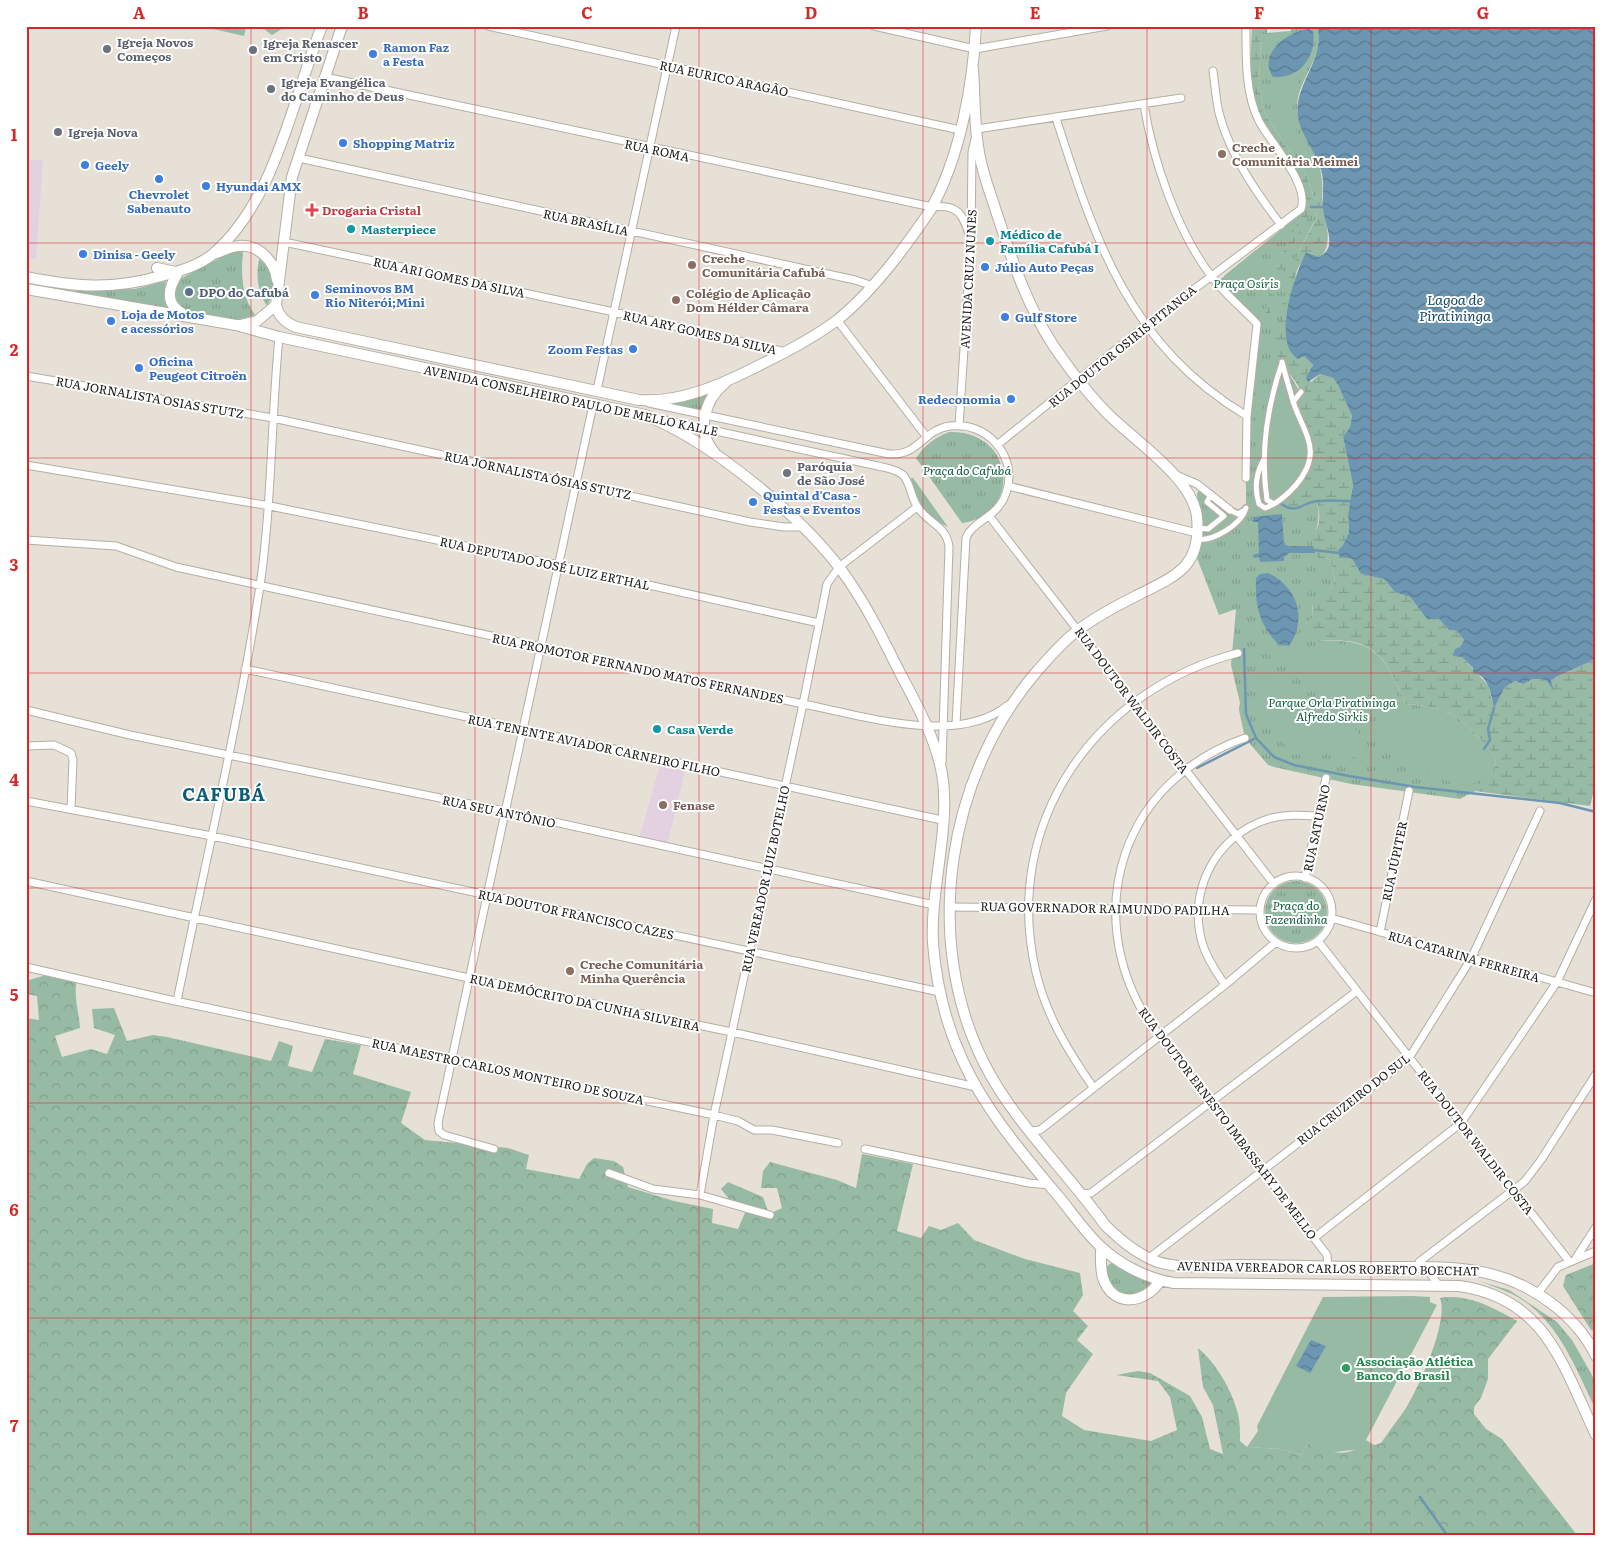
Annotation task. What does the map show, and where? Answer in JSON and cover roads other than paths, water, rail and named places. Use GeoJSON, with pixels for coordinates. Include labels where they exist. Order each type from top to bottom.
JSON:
{"type":"FeatureCollection","features":[{"type":"Feature","properties":{"kind":"main road"},"geometry":{"type":"LineString","coordinates":[[212,255],[234,232],[264,186],[322,26]]}},
{"type":"Feature","properties":{"kind":"main road"},"geometry":{"type":"LineString","coordinates":[[28,290],[236,325],[257,321],[276,305],[289,195],[299,158],[342,26]]}},
{"type":"Feature","properties":{"kind":"main road"},"geometry":{"type":"LineString","coordinates":[[638,400],[674,398],[730,380],[786,352],[837,320],[873,286],[917,230],[932,207],[951,162],[973,69],[976,26]]}},
{"type":"Feature","properties":{"kind":"main road"},"geometry":{"type":"LineString","coordinates":[[973,69],[981,162],[1024,291],[1044,331],[1079,380],[1110,416],[1175,475],[1191,497],[1197,516],[1197,533]]}},
{"type":"Feature","properties":{"kind":"main road"},"geometry":{"type":"LineString","coordinates":[[26,277],[68,285],[101,286],[131,284],[178,272],[212,255],[240,245],[258,250],[266,257],[274,267],[278,286]]}},
{"type":"Feature","properties":{"kind":"main road"},"geometry":{"type":"LineString","coordinates":[[157,268],[178,272]]}},
{"type":"Feature","properties":{"kind":"main road"},"geometry":{"type":"LineString","coordinates":[[178,272],[171,283],[168,296],[175,308],[189,317]]}},
{"type":"Feature","properties":{"kind":"main road","name":"AVENIDA CONSELHEIRO PAULO DE MELLO KALLE"},"geometry":{"type":"LineString","coordinates":[[276,305],[279,315],[296,327],[638,400]]}},
{"type":"Feature","properties":{"kind":"main road","name":"AVENIDA CONSELHEIRO PAULO DE MELLO KALLE"},"geometry":{"type":"LineString","coordinates":[[236,325],[278,337],[645,415]]}},
{"type":"Feature","properties":{"kind":"main road"},"geometry":{"type":"LineString","coordinates":[[730,380],[713,396],[706,416],[703,428],[710,446],[726,463],[802,528],[839,567],[872,621],[925,726],[942,775]]}},
{"type":"Feature","properties":{"kind":"main road"},"geometry":{"type":"LineString","coordinates":[[645,415],[682,433],[726,463]]}},
{"type":"Feature","properties":{"kind":"main road","name":"AVENIDA VEREADOR CARLOS ROBERTO BOECHAT"},"geometry":{"type":"LineString","coordinates":[[1197,533],[1191,560],[1174,578],[1111,610],[1078,630],[1052,654],[1013,701],[985,751],[961,816],[951,906],[954,966],[966,1017],[978,1050],[997,1086],[1114,1234],[1149,1258],[1158,1262],[1187,1266],[1462,1269],[1495,1274],[1538,1293],[1575,1324],[1596,1356]]}},
{"type":"Feature","properties":{"kind":"main road","name":"AVENIDA VEREADOR CARLOS ROBERTO BOECHAT"},"geometry":{"type":"LineString","coordinates":[[942,775],[942,820],[934,905],[934,944],[940,992],[960,1055],[976,1087],[1004,1128],[1101,1247],[1127,1265],[1160,1281],[1188,1284],[1459,1286],[1485,1291],[1505,1300],[1535,1322],[1559,1358],[1596,1435]]}},
{"type":"Feature","properties":{"kind":"main road"},"geometry":{"type":"LineString","coordinates":[[1101,1247],[1103,1278],[1114,1293],[1128,1299],[1148,1296],[1160,1281],[1149,1258]]}},
{"type":"Feature","properties":{"kind":"street","name":"RUA EURICO ARAGÃO"},"geometry":{"type":"LineString","coordinates":[[488,26],[960,130]]}},
{"type":"Feature","properties":{"kind":"street"},"geometry":{"type":"LineString","coordinates":[[596,390],[676,26]]}},
{"type":"Feature","properties":{"kind":"street"},"geometry":{"type":"LineString","coordinates":[[874,26],[975,49],[1107,26]]}},
{"type":"Feature","properties":{"kind":"street","name":"RUA DOUTOR OSIRIS PITANGA"},"geometry":{"type":"LineString","coordinates":[[998,445],[1145,326],[1297,213],[1303,202],[1302,195],[1288,165],[1255,112],[1250,94],[1246,26]]}},
{"type":"Feature","properties":{"kind":"street"},"geometry":{"type":"LineString","coordinates":[[1213,71],[1218,111],[1229,139],[1250,182],[1281,225]]}},
{"type":"Feature","properties":{"kind":"street","name":"RUA ROMA"},"geometry":{"type":"LineString","coordinates":[[325,77],[649,148],[932,207],[945,207],[958,211],[963,216],[971,240]]}},
{"type":"Feature","properties":{"kind":"street"},"geometry":{"type":"LineString","coordinates":[[977,131],[1181,98]]}},
{"type":"Feature","properties":{"kind":"street"},"geometry":{"type":"LineString","coordinates":[[1144,105],[1152,146],[1169,195],[1187,236],[1210,276],[1257,324],[1247,416],[1246,478]]}},
{"type":"Feature","properties":{"kind":"street"},"geometry":{"type":"LineString","coordinates":[[1056,118],[1096,239],[1145,326],[1210,392],[1247,416]]}},
{"type":"Feature","properties":{"kind":"street","name":"AVENIDA CRUZ NUNES"},"geometry":{"type":"LineString","coordinates":[[959,426],[971,240],[972,152],[977,131]]}},
{"type":"Feature","properties":{"kind":"street","name":"RUA BRASÍLIA"},"geometry":{"type":"LineString","coordinates":[[299,158],[855,280],[873,286]]}},
{"type":"Feature","properties":{"kind":"street","name":"RUA ARI GOMES DA SILVA"},"geometry":{"type":"LineString","coordinates":[[284,242],[614,312]]}},
{"type":"Feature","properties":{"kind":"street","name":"RUA ARY GOMES DA SILVA"},"geometry":{"type":"LineString","coordinates":[[614,312],[786,352]]}},
{"type":"Feature","properties":{"kind":"street"},"geometry":{"type":"LineString","coordinates":[[837,320],[926,436],[941,428],[959,426],[984,433],[998,445],[1008,467],[1008,486],[1000,506],[990,517],[970,530],[966,542],[956,724]]}},
{"type":"Feature","properties":{"kind":"street"},"geometry":{"type":"LineString","coordinates":[[177,1001],[230,754],[260,585],[270,506],[278,337]]}},
{"type":"Feature","properties":{"kind":"street"},"geometry":{"type":"LineString","coordinates":[[1264,459],[1256,475],[1257,499],[1261,507],[1265,508],[1274,504],[1290,492],[1299,481],[1309,461],[1310,447],[1308,436],[1293,402],[1282,362],[1273,390],[1264,459],[1267,500],[1274,504]]}},
{"type":"Feature","properties":{"kind":"street","name":"RUA JORNALISTA OSIAS STUTZ"},"geometry":{"type":"LineString","coordinates":[[26,376],[273,418]]}},
{"type":"Feature","properties":{"kind":"street"},"geometry":{"type":"LineString","coordinates":[[1293,402],[1301,392]]}},
{"type":"Feature","properties":{"kind":"street","name":"AVENIDA CONSELHEIRO PAULO DE MELLO KALLE"},"geometry":{"type":"LineString","coordinates":[[638,400],[890,454],[910,452],[926,436]]}},
{"type":"Feature","properties":{"kind":"street"},"geometry":{"type":"LineString","coordinates":[[494,1149],[444,1135],[439,1131],[438,1123],[593,405]]}},
{"type":"Feature","properties":{"kind":"street","name":"AVENIDA CONSELHEIRO PAULO DE MELLO KALLE"},"geometry":{"type":"LineString","coordinates":[[645,415],[896,470],[904,477],[917,507]]}},
{"type":"Feature","properties":{"kind":"street","name":"RUA JORNALISTA ÓSIAS STUTZ"},"geometry":{"type":"LineString","coordinates":[[273,418],[750,522],[784,528],[802,528]]}},
{"type":"Feature","properties":{"kind":"street","name":"RUA DEPUTADO JOSÉ LUIZ ERTHAL"},"geometry":{"type":"LineString","coordinates":[[26,465],[270,506],[559,565],[819,623]]}},
{"type":"Feature","properties":{"kind":"street"},"geometry":{"type":"LineString","coordinates":[[1175,475],[1197,484],[1211,494],[1227,508],[1237,522]]}},
{"type":"Feature","properties":{"kind":"street"},"geometry":{"type":"LineString","coordinates":[[1008,486],[1197,533],[1205,540],[1223,532],[1237,522],[1244,515],[1246,508],[1241,513],[1227,508]]}},
{"type":"Feature","properties":{"kind":"street"},"geometry":{"type":"LineString","coordinates":[[1257,499],[1265,487]]}},
{"type":"Feature","properties":{"kind":"street"},"geometry":{"type":"LineString","coordinates":[[1197,533],[1216,524],[1224,516],[1207,502],[1211,494]]}},
{"type":"Feature","properties":{"kind":"street"},"geometry":{"type":"LineString","coordinates":[[839,567],[917,507]]}},
{"type":"Feature","properties":{"kind":"street","name":"AVENIDA VEREADOR CARLOS ROBERTO BOECHAT"},"geometry":{"type":"LineString","coordinates":[[917,507],[946,534],[949,547],[942,775]]}},
{"type":"Feature","properties":{"kind":"street"},"geometry":{"type":"LineString","coordinates":[[1220,514],[1227,508]]}},
{"type":"Feature","properties":{"kind":"street","name":"RUA DOUTOR WALDIR COSTA"},"geometry":{"type":"LineString","coordinates":[[990,517],[1274,884]]}},
{"type":"Feature","properties":{"kind":"street"},"geometry":{"type":"LineString","coordinates":[[1216,524],[1223,532]]}},
{"type":"Feature","properties":{"kind":"street"},"geometry":{"type":"LineString","coordinates":[[1208,529],[1213,536]]}},
{"type":"Feature","properties":{"kind":"street","name":"RUA PROMOTOR FERNANDO MATOS FERNANDES"},"geometry":{"type":"LineString","coordinates":[[26,540],[116,546],[162,563],[260,585],[803,704],[925,726],[956,724],[999,713],[1013,701]]}},
{"type":"Feature","properties":{"kind":"street","name":"RUA VEREADOR LUIZ BOTELHO"},"geometry":{"type":"LineString","coordinates":[[700,1195],[714,1115],[768,870],[827,584],[839,567]]}},
{"type":"Feature","properties":{"kind":"street"},"geometry":{"type":"LineString","coordinates":[[1092,1087],[1058,1033],[1045,1003],[1036,972],[1030,940],[1029,906],[1031,876],[1038,844],[1057,794],[1086,748],[1104,727],[1132,702],[1168,679],[1193,667],[1238,653]]}},
{"type":"Feature","properties":{"kind":"street","name":"RUA TENENTE AVIADOR CARNEIRO FILHO"},"geometry":{"type":"LineString","coordinates":[[245,669],[942,820]]}},
{"type":"Feature","properties":{"kind":"street","name":"RUA SEU ANTÔNIO"},"geometry":{"type":"LineString","coordinates":[[26,710],[130,735],[504,811],[934,905]]}},
{"type":"Feature","properties":{"kind":"street","name":"RUA DOUTOR ERNESTO IMBASSAHY DE MELLO"},"geometry":{"type":"LineString","coordinates":[[1244,738],[1218,749],[1184,770],[1153,801],[1131,837],[1119,875],[1115,907],[1115,931],[1123,968],[1138,1003],[1159,1036],[1327,1255],[1328,1267]]}},
{"type":"Feature","properties":{"kind":"street"},"geometry":{"type":"LineString","coordinates":[[26,746],[54,745],[71,753],[73,760],[71,808]]}},
{"type":"Feature","properties":{"kind":"street","name":"RUA SATURNO"},"geometry":{"type":"LineString","coordinates":[[1306,878],[1326,778]]}},
{"type":"Feature","properties":{"kind":"street","name":"RUA JÚPITER"},"geometry":{"type":"LineString","coordinates":[[1380,932],[1409,791]]}},
{"type":"Feature","properties":{"kind":"street","name":"RUA DOUTOR FRANCISCO CAZES"},"geometry":{"type":"LineString","coordinates":[[26,801],[212,836],[940,992]]}},
{"type":"Feature","properties":{"kind":"street","name":"RUA CRUZEIRO DO SUL"},"geometry":{"type":"LineString","coordinates":[[1149,1258],[1410,1058],[1471,959],[1540,811]]}},
{"type":"Feature","properties":{"kind":"street"},"geometry":{"type":"LineString","coordinates":[[1225,985],[1205,951],[1198,926],[1201,888],[1211,864],[1236,836],[1270,818],[1295,815],[1318,816]]}},
{"type":"Feature","properties":{"kind":"street"},"geometry":{"type":"LineString","coordinates":[[1291,876],[1306,878],[1319,885],[1326,893],[1332,908],[1331,918],[1326,932],[1318,941],[1308,946],[1286,947],[1276,942],[1264,928],[1260,910],[1264,895],[1274,884],[1291,876]]}},
{"type":"Feature","properties":{"kind":"street","name":"RUA DEMÓCRITO DA CUNHA SILVEIRA"},"geometry":{"type":"LineString","coordinates":[[26,882],[468,978],[732,1032],[976,1087]]}},
{"type":"Feature","properties":{"kind":"street"},"geometry":{"type":"LineString","coordinates":[[1314,1238],[1461,1123],[1557,982],[1596,899]]}},
{"type":"Feature","properties":{"kind":"street","name":"RUA GOVERNADOR RAIMUNDO PADILHA"},"geometry":{"type":"LineString","coordinates":[[951,906],[1260,910]]}},
{"type":"Feature","properties":{"kind":"street","name":"RUA CATARINA FERREIRA"},"geometry":{"type":"LineString","coordinates":[[1331,918],[1596,993]]}},
{"type":"Feature","properties":{"kind":"street","name":"RUA DOUTOR WALDIR COSTA"},"geometry":{"type":"LineString","coordinates":[[1318,941],[1513,1190],[1572,1260]]}},
{"type":"Feature","properties":{"kind":"street"},"geometry":{"type":"LineString","coordinates":[[1032,1131],[1040,1130],[1092,1087],[1225,985],[1276,942]]}},
{"type":"Feature","properties":{"kind":"street","name":"RUA MAESTRO CARLOS MONTEIRO DE SOUZA"},"geometry":{"type":"LineString","coordinates":[[26,966],[177,1001],[714,1115],[738,1121],[754,1130],[772,1130],[838,1143]]}},
{"type":"Feature","properties":{"kind":"street"},"geometry":{"type":"LineString","coordinates":[[1083,1194],[1091,1194],[1357,991]]}},
{"type":"Feature","properties":{"kind":"street"},"geometry":{"type":"LineString","coordinates":[[1439,1286],[1430,1273],[1419,1268],[1421,1260],[1525,1181],[1541,1160],[1596,1074]]}},
{"type":"Feature","properties":{"kind":"street"},"geometry":{"type":"LineString","coordinates":[[865,1149],[1028,1183],[1049,1185]]}},
{"type":"Feature","properties":{"kind":"street"},"geometry":{"type":"LineString","coordinates":[[609,1173],[653,1189],[700,1195],[770,1215]]}},
{"type":"Feature","properties":{"kind":"street"},"geometry":{"type":"LineString","coordinates":[[1572,1260],[1596,1227]]}},
{"type":"Feature","properties":{"kind":"street"},"geometry":{"type":"LineString","coordinates":[[1538,1293],[1554,1271],[1572,1260],[1596,1251]]}},
{"type":"Feature","properties":{"kind":"water","name":"Lagoa de Piratininga"},"geometry":{"type":"Polygon","coordinates":[[[1317,26],[1596,26],[1596,659],[1556,677],[1551,681],[1554,691],[1546,680],[1533,679],[1523,684],[1515,681],[1505,687],[1494,708],[1488,686],[1483,677],[1473,673],[1473,668],[1462,657],[1453,656],[1455,649],[1460,647],[1464,640],[1457,631],[1449,630],[1439,619],[1427,619],[1410,597],[1395,592],[1384,579],[1361,574],[1352,559],[1339,556],[1338,550],[1343,545],[1349,532],[1348,514],[1353,485],[1343,437],[1350,427],[1352,416],[1333,378],[1320,374],[1308,382],[1306,377],[1313,365],[1304,356],[1298,359],[1290,351],[1286,339],[1288,308],[1301,262],[1306,252],[1319,257],[1326,252],[1329,245],[1323,208],[1322,175],[1319,164],[1302,131],[1297,112],[1302,87],[1317,52],[1319,39],[1317,26]]]}},
{"type":"Feature","properties":{"kind":"water"},"geometry":{"type":"Polygon","coordinates":[[[1309,29],[1313,31],[1314,40],[1305,64],[1291,74],[1283,77],[1273,77],[1269,68],[1269,60],[1277,45],[1292,34],[1309,29]]]}},
{"type":"Feature","properties":{"kind":"water"},"geometry":{"type":"Polygon","coordinates":[[[1282,514],[1284,544],[1288,546],[1313,546],[1315,553],[1289,553],[1284,557],[1284,561],[1260,562],[1259,557],[1254,558],[1253,555],[1259,553],[1258,522],[1253,522],[1253,517],[1282,514]]]}},
{"type":"Feature","properties":{"kind":"water"},"geometry":{"type":"Polygon","coordinates":[[[1268,573],[1286,586],[1296,604],[1298,625],[1295,636],[1289,646],[1278,644],[1262,622],[1256,597],[1256,578],[1260,574],[1268,573]]]}},
{"type":"Feature","properties":{"kind":"water"},"geometry":{"type":"Polygon","coordinates":[[[1311,1340],[1326,1346],[1310,1373],[1296,1366],[1311,1340]]]}},
{"type":"Feature","properties":{"kind":"waterway"},"geometry":{"type":"LineString","coordinates":[[1311,207],[1323,207]]}},
{"type":"Feature","properties":{"kind":"waterway"},"geometry":{"type":"LineString","coordinates":[[1279,502],[1290,508],[1298,508],[1317,501],[1350,501]]}},
{"type":"Feature","properties":{"kind":"waterway"},"geometry":{"type":"LineString","coordinates":[[1314,550],[1339,553]]}},
{"type":"Feature","properties":{"kind":"waterway"},"geometry":{"type":"LineString","coordinates":[[1244,649],[1246,714],[1256,738],[1274,757],[1294,765],[1349,776],[1415,787],[1560,803],[1596,812]]}},
{"type":"Feature","properties":{"kind":"waterway"},"geometry":{"type":"LineString","coordinates":[[1484,749],[1490,740],[1488,729],[1494,708]]}},
{"type":"Feature","properties":{"kind":"waterway"},"geometry":{"type":"LineString","coordinates":[[1197,768],[1256,738]]}},
{"type":"Feature","properties":{"kind":"waterway"},"geometry":{"type":"LineString","coordinates":[[1420,1497],[1447,1535]]}},
{"type":"Feature","properties":{"kind":"place","name":"Igreja Novos Começos"},"geometry":{"type":"Point","coordinates":[107,49]}},
{"type":"Feature","properties":{"kind":"place","name":"Igreja Renascer em Cristo"},"geometry":{"type":"Point","coordinates":[253,50]}},
{"type":"Feature","properties":{"kind":"place","name":"Ramon Faz a Festa"},"geometry":{"type":"Point","coordinates":[373,54]}},
{"type":"Feature","properties":{"kind":"place","name":"Igreja Evangélica do Caminho de Deus"},"geometry":{"type":"Point","coordinates":[271,89]}},
{"type":"Feature","properties":{"kind":"place","name":"Igreja Nova"},"geometry":{"type":"Point","coordinates":[58,132]}},
{"type":"Feature","properties":{"kind":"place","name":"Shopping Matriz"},"geometry":{"type":"Point","coordinates":[343,143]}},
{"type":"Feature","properties":{"kind":"place","name":"Creche Comunitária Meimei"},"geometry":{"type":"Point","coordinates":[1222,154]}},
{"type":"Feature","properties":{"kind":"place","name":"Geely"},"geometry":{"type":"Point","coordinates":[85,165]}},
{"type":"Feature","properties":{"kind":"place","name":"Chevrolet Sabenauto"},"geometry":{"type":"Point","coordinates":[159,179]}},
{"type":"Feature","properties":{"kind":"place","name":"Hyundai AMX"},"geometry":{"type":"Point","coordinates":[206,186]}},
{"type":"Feature","properties":{"kind":"place","name":"Drogaria Cristal"},"geometry":{"type":"Point","coordinates":[312,210]}},
{"type":"Feature","properties":{"kind":"place","name":"Masterpiece"},"geometry":{"type":"Point","coordinates":[351,229]}},
{"type":"Feature","properties":{"kind":"place","name":"Médico de Família Cafubá I"},"geometry":{"type":"Point","coordinates":[990,241]}},
{"type":"Feature","properties":{"kind":"place","name":"Dinisa - Geely"},"geometry":{"type":"Point","coordinates":[83,254]}},
{"type":"Feature","properties":{"kind":"place","name":"Creche Comunitária Cafubá"},"geometry":{"type":"Point","coordinates":[692,265]}},
{"type":"Feature","properties":{"kind":"place","name":"Júlio Auto Peças"},"geometry":{"type":"Point","coordinates":[985,267]}},
{"type":"Feature","properties":{"kind":"place","name":"DPO do Cafubá"},"geometry":{"type":"Point","coordinates":[189,292]}},
{"type":"Feature","properties":{"kind":"place","name":"Seminovos BM Rio Niterói;Mini"},"geometry":{"type":"Point","coordinates":[315,295]}},
{"type":"Feature","properties":{"kind":"place","name":"Colégio de Aplicação Dom Hélder Câmara"},"geometry":{"type":"Point","coordinates":[676,300]}},
{"type":"Feature","properties":{"kind":"place","name":"Gulf Store"},"geometry":{"type":"Point","coordinates":[1005,317]}},
{"type":"Feature","properties":{"kind":"place","name":"Loja de Motos e acessórios"},"geometry":{"type":"Point","coordinates":[111,321]}},
{"type":"Feature","properties":{"kind":"place","name":"Zoom Festas"},"geometry":{"type":"Point","coordinates":[633,349]}},
{"type":"Feature","properties":{"kind":"place","name":"Oficina Peugeot Citroën"},"geometry":{"type":"Point","coordinates":[139,368]}},
{"type":"Feature","properties":{"kind":"place","name":"Redeconomia"},"geometry":{"type":"Point","coordinates":[1011,399]}},
{"type":"Feature","properties":{"kind":"place","name":"Paróquia de São José"},"geometry":{"type":"Point","coordinates":[787,473]}},
{"type":"Feature","properties":{"kind":"place","name":"Quintal d'Casa - Festas e Eventos"},"geometry":{"type":"Point","coordinates":[753,502]}},
{"type":"Feature","properties":{"kind":"place","name":"Casa Verde"},"geometry":{"type":"Point","coordinates":[657,729]}},
{"type":"Feature","properties":{"kind":"place","name":"Fenase"},"geometry":{"type":"Point","coordinates":[663,805]}},
{"type":"Feature","properties":{"kind":"place","name":"Creche Comunitária Minha Querência"},"geometry":{"type":"Point","coordinates":[570,971]}},
{"type":"Feature","properties":{"kind":"place","name":"Associação Atlética Banco do Brasil"},"geometry":{"type":"Point","coordinates":[1346,1368]}},
{"type":"Feature","properties":{"kind":"district","name":"CAFUBÁ"},"geometry":{"type":"Point","coordinates":[224,793]}},
{"type":"Feature","properties":{"kind":"park label","name":"Praça Osíris"},"geometry":{"type":"Point","coordinates":[1246,283]}},
{"type":"Feature","properties":{"kind":"park label","name":"Praça do Cafubá"},"geometry":{"type":"Point","coordinates":[967,470]}},
{"type":"Feature","properties":{"kind":"park label","name":"Parque Orla Piratininga Alfredo Sirkis"},"geometry":{"type":"Point","coordinates":[1332,709]}},
{"type":"Feature","properties":{"kind":"park label","name":"Praça do Fazendinha"},"geometry":{"type":"Point","coordinates":[1296,912]}}]}
